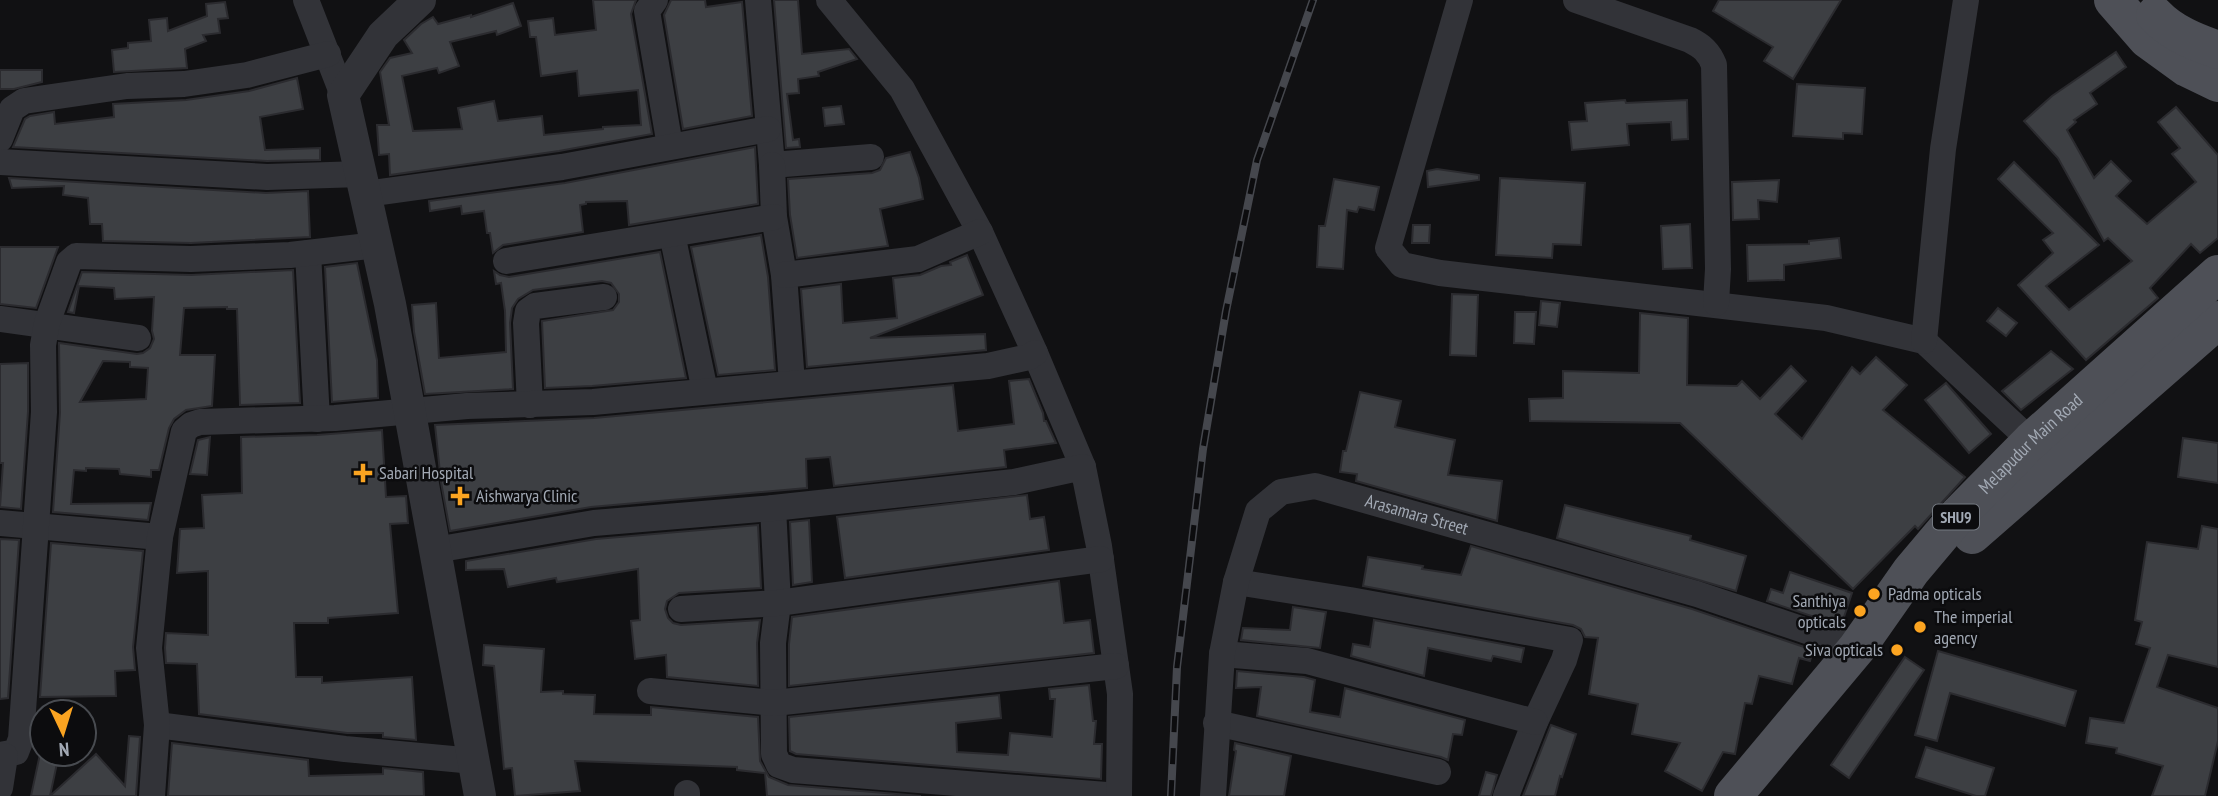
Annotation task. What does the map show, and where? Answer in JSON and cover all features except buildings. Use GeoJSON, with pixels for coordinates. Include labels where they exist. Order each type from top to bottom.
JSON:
{"type":"FeatureCollection","features":[{"type":"Feature","properties":{"kind":"main road"},"geometry":{"type":"LineString","coordinates":[[2113,0],[2147,39],[2203,60]]}},
{"type":"Feature","properties":{"kind":"main road"},"geometry":{"type":"LineString","coordinates":[[2142,0],[2203,60],[2218,103]]}},
{"type":"Feature","properties":{"kind":"main road","name":"Melapudur Main Road"},"geometry":{"type":"LineString","coordinates":[[1733,796],[1857,648],[1911,571],[1959,514],[2031,441],[2218,274]]}},
{"type":"Feature","properties":{"kind":"main road","name":"Melapudur Main Road"},"geometry":{"type":"LineString","coordinates":[[1763,796],[1973,534],[2218,320]]}},
{"type":"Feature","properties":{"kind":"street"},"geometry":{"type":"LineString","coordinates":[[306,0],[343,95],[377,245],[480,796]]}},
{"type":"Feature","properties":{"kind":"street"},"geometry":{"type":"LineString","coordinates":[[343,95],[383,34],[420,0]]}},
{"type":"Feature","properties":{"kind":"street"},"geometry":{"type":"LineString","coordinates":[[655,0],[647,11],[670,146]]}},
{"type":"Feature","properties":{"kind":"street"},"geometry":{"type":"LineString","coordinates":[[758,0],[774,216],[784,275],[792,383]]}},
{"type":"Feature","properties":{"kind":"street"},"geometry":{"type":"LineString","coordinates":[[773,508],[778,603],[774,643],[774,754],[779,765],[793,770],[979,791],[1119,796],[1120,694],[1101,559],[1083,467],[980,232],[902,89],[829,0]]}},
{"type":"Feature","properties":{"kind":"street"},"geometry":{"type":"LineString","coordinates":[[1460,0],[1388,248],[1402,265],[1414,269],[1826,318],[1924,341],[2031,441]]}},
{"type":"Feature","properties":{"kind":"street"},"geometry":{"type":"LineString","coordinates":[[1576,0],[1690,40],[1710,55],[1714,65],[1718,269],[1716,303]]}},
{"type":"Feature","properties":{"kind":"street"},"geometry":{"type":"LineString","coordinates":[[1924,341],[1943,149],[1966,0]]}},
{"type":"Feature","properties":{"kind":"street"},"geometry":{"type":"LineString","coordinates":[[2166,0],[2203,60]]}},
{"type":"Feature","properties":{"kind":"street"},"geometry":{"type":"LineString","coordinates":[[0,139],[12,109],[24,101],[127,86],[184,85],[234,77],[328,54]]}},
{"type":"Feature","properties":{"kind":"street"},"geometry":{"type":"LineString","coordinates":[[0,162],[363,184],[562,167],[768,129]]}},
{"type":"Feature","properties":{"kind":"street"},"geometry":{"type":"LineString","coordinates":[[772,165],[871,157]]}},
{"type":"Feature","properties":{"kind":"street"},"geometry":{"type":"LineString","coordinates":[[506,261],[774,216]]}},
{"type":"Feature","properties":{"kind":"street"},"geometry":{"type":"LineString","coordinates":[[784,275],[918,259],[980,232]]}},
{"type":"Feature","properties":{"kind":"street"},"geometry":{"type":"LineString","coordinates":[[672,234],[705,391]]}},
{"type":"Feature","properties":{"kind":"street"},"geometry":{"type":"LineString","coordinates":[[0,788],[2,755],[16,752],[20,739],[42,456],[43,345],[47,323],[69,262],[76,257],[191,259],[308,253],[377,245]]}},
{"type":"Feature","properties":{"kind":"street"},"geometry":{"type":"LineString","coordinates":[[308,253],[317,419]]}},
{"type":"Feature","properties":{"kind":"street"},"geometry":{"type":"LineString","coordinates":[[530,405],[526,323],[528,311],[535,306],[604,297]]}},
{"type":"Feature","properties":{"kind":"street"},"geometry":{"type":"LineString","coordinates":[[0,319],[47,323],[138,338]]}},
{"type":"Feature","properties":{"kind":"street"},"geometry":{"type":"LineString","coordinates":[[152,796],[157,725],[149,648],[160,537],[184,431],[191,425],[200,422],[317,419],[467,406],[593,402],[988,366],[1030,357],[1035,353]]}},
{"type":"Feature","properties":{"kind":"street"},"geometry":{"type":"LineString","coordinates":[[436,550],[594,523],[773,508],[1014,482],[1083,467]]}},
{"type":"Feature","properties":{"kind":"street","name":"Arasamara Street"},"geometry":{"type":"LineString","coordinates":[[1213,796],[1222,654],[1236,582],[1258,511],[1281,492],[1315,486],[1698,594],[1857,648]]}},
{"type":"Feature","properties":{"kind":"street"},"geometry":{"type":"LineString","coordinates":[[0,523],[160,537]]}},
{"type":"Feature","properties":{"kind":"street"},"geometry":{"type":"LineString","coordinates":[[681,609],[778,603],[1101,559]]}},
{"type":"Feature","properties":{"kind":"street"},"geometry":{"type":"LineString","coordinates":[[1236,582],[1570,640],[1506,796]]}},
{"type":"Feature","properties":{"kind":"street"},"geometry":{"type":"LineString","coordinates":[[1222,654],[1307,661],[1535,722]]}},
{"type":"Feature","properties":{"kind":"street"},"geometry":{"type":"LineString","coordinates":[[650,691],[774,703],[1116,666]]}},
{"type":"Feature","properties":{"kind":"street"},"geometry":{"type":"LineString","coordinates":[[1216,723],[1438,772]]}},
{"type":"Feature","properties":{"kind":"street"},"geometry":{"type":"LineString","coordinates":[[157,725],[345,749],[474,761]]}},
{"type":"Feature","properties":{"kind":"railway"},"geometry":{"type":"LineString","coordinates":[[1171,796],[1177,667],[1203,449],[1226,311],[1257,160],[1313,0]]}},
{"type":"Feature","properties":{"kind":"place","name":"Sabari Hospital"},"geometry":{"type":"Point","coordinates":[363,473]}},
{"type":"Feature","properties":{"kind":"place","name":"Aishwarya Clinic"},"geometry":{"type":"Point","coordinates":[460,496]}},
{"type":"Feature","properties":{"kind":"place","name":"Padma opticals"},"geometry":{"type":"Point","coordinates":[1874,594]}},
{"type":"Feature","properties":{"kind":"place","name":"Santhiya opticals"},"geometry":{"type":"Point","coordinates":[1860,611]}},
{"type":"Feature","properties":{"kind":"place","name":"The imperial agency"},"geometry":{"type":"Point","coordinates":[1920,627]}},
{"type":"Feature","properties":{"kind":"place","name":"Siva opticals"},"geometry":{"type":"Point","coordinates":[1897,650]}}]}
